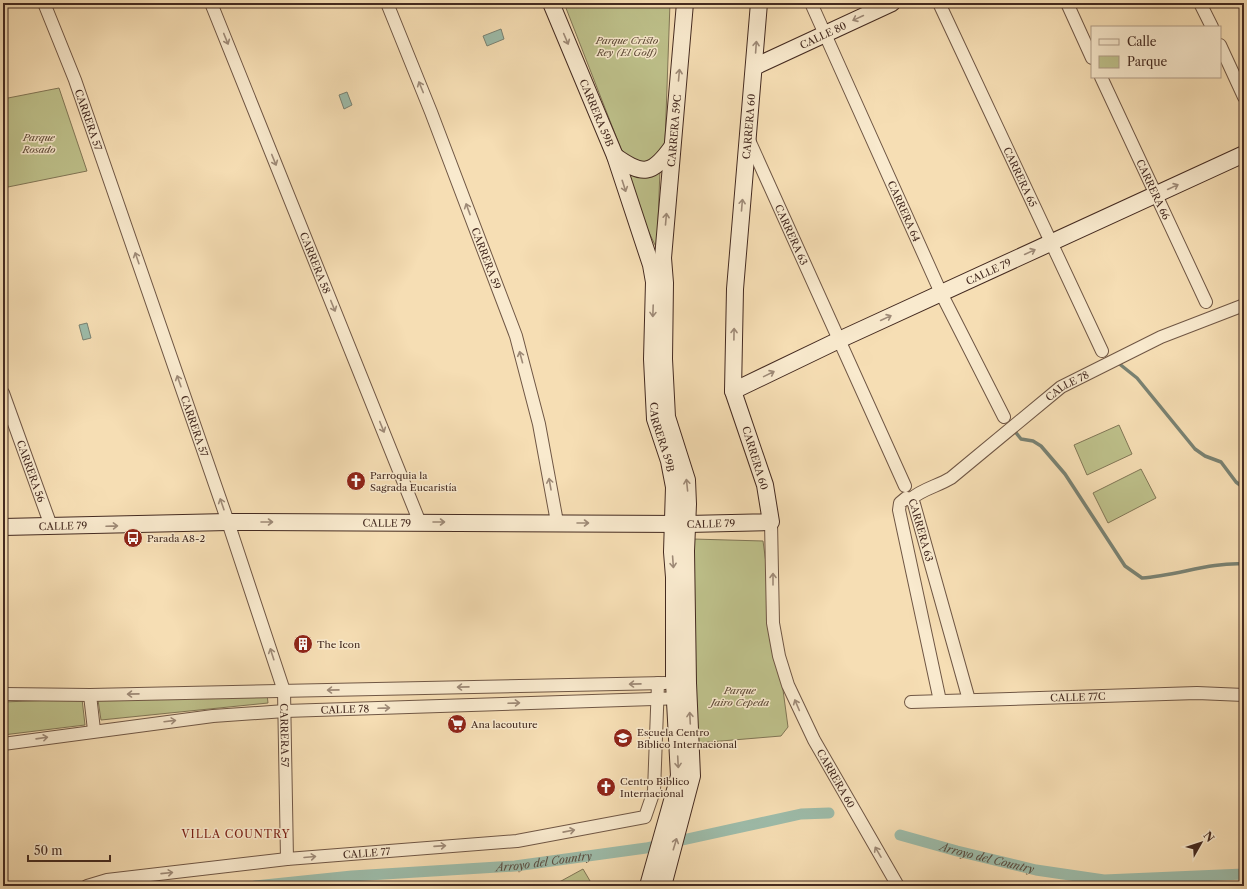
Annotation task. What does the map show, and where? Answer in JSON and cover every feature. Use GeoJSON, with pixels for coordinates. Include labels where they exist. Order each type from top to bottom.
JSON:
{"type":"FeatureCollection","features":[{"type":"Feature","properties":{"kind":"street","name":"CARRERA 57"},"geometry":{"type":"LineString","coordinates":[[44,3],[75,80],[228,522],[284,691],[287,860]]}},
{"type":"Feature","properties":{"kind":"street","name":"CARRERA 58"},"geometry":{"type":"LineString","coordinates":[[211,3],[420,523]]}},
{"type":"Feature","properties":{"kind":"street","name":"CARRERA 59"},"geometry":{"type":"LineString","coordinates":[[387,3],[437,126],[516,336],[539,424],[557,522]]}},
{"type":"Feature","properties":{"kind":"street","name":"CARRERA 59B"},"geometry":{"type":"LineString","coordinates":[[550,3],[615,156],[651,265],[654,282],[658,359],[667,417],[687,480],[681,524],[686,551],[677,689],[678,776],[664,826],[662,861],[663,886]]}},
{"type":"Feature","properties":{"kind":"street","name":"CARRERA 59C"},"geometry":{"type":"LineString","coordinates":[[663,258],[685,3]]}},
{"type":"Feature","properties":{"kind":"street","name":"CARRERA 60"},"geometry":{"type":"LineString","coordinates":[[759,3],[734,289],[734,391],[765,485],[771,522],[773,623],[779,656],[788,685],[814,740],[898,886]]}},
{"type":"Feature","properties":{"kind":"street","name":"CARRERA 64"},"geometry":{"type":"LineString","coordinates":[[811,3],[941,293],[1004,417]]}},
{"type":"Feature","properties":{"kind":"street","name":"CALLE 80"},"geometry":{"type":"LineString","coordinates":[[754,67],[892,3]]}},
{"type":"Feature","properties":{"kind":"street","name":"CARRERA 65"},"geometry":{"type":"LineString","coordinates":[[939,3],[1102,351]]}},
{"type":"Feature","properties":{"kind":"street"},"geometry":{"type":"LineString","coordinates":[[1067,3],[1091,56]]}},
{"type":"Feature","properties":{"kind":"street"},"geometry":{"type":"LineString","coordinates":[[1200,3],[1212,26]]}},
{"type":"Feature","properties":{"kind":"street"},"geometry":{"type":"LineString","coordinates":[[1221,47],[1244,97]]}},
{"type":"Feature","properties":{"kind":"street","name":"CARRERA 66"},"geometry":{"type":"LineString","coordinates":[[1101,78],[1206,302]]}},
{"type":"Feature","properties":{"kind":"street","name":"CARRERA 63"},"geometry":{"type":"LineString","coordinates":[[747,137],[905,486]]}},
{"type":"Feature","properties":{"kind":"street"},"geometry":{"type":"LineString","coordinates":[[615,156],[632,168],[649,169],[660,164],[672,147]]}},
{"type":"Feature","properties":{"kind":"street","name":"CALLE 79"},"geometry":{"type":"LineString","coordinates":[[734,391],[839,340],[1244,154]]}},
{"type":"Feature","properties":{"kind":"street","name":"CARRERA 59B"},"geometry":{"type":"LineString","coordinates":[[658,359],[665,283],[663,258]]}},
{"type":"Feature","properties":{"kind":"street","name":"CALLE 78"},"geometry":{"type":"LineString","coordinates":[[911,499],[919,492],[938,485],[951,478],[1061,387],[1161,337],[1244,305]]}},
{"type":"Feature","properties":{"kind":"street","name":"CARRERA 56"},"geometry":{"type":"LineString","coordinates":[[3,393],[51,526]]}},
{"type":"Feature","properties":{"kind":"street","name":"CARRERA 63"},"geometry":{"type":"LineString","coordinates":[[940,701],[899,510],[902,501],[906,498],[911,499],[914,504],[969,700]]}},
{"type":"Feature","properties":{"kind":"street","name":"CALLE 79"},"geometry":{"type":"LineString","coordinates":[[3,527],[228,522],[557,522],[681,524],[771,522]]}},
{"type":"Feature","properties":{"kind":"street","name":"CARRERA 59B"},"geometry":{"type":"LineString","coordinates":[[648,886],[680,826],[692,776],[677,689]]}},
{"type":"Feature","properties":{"kind":"street","name":"CALLE 78"},"geometry":{"type":"LineString","coordinates":[[3,694],[90,695],[284,691],[677,689]]}},
{"type":"Feature","properties":{"kind":"street","name":"CALLE 78"},"geometry":{"type":"LineString","coordinates":[[3,744],[94,730],[214,716],[285,711],[658,697],[677,689]]}},
{"type":"Feature","properties":{"kind":"street","name":"CALLE 77C"},"geometry":{"type":"LineString","coordinates":[[911,702],[1197,694],[1244,695]]}},
{"type":"Feature","properties":{"kind":"street"},"geometry":{"type":"LineString","coordinates":[[90,695],[94,730]]}},
{"type":"Feature","properties":{"kind":"street","name":"CALLE 77"},"geometry":{"type":"LineString","coordinates":[[87,886],[107,880],[287,860],[517,841],[645,817],[654,791],[658,697]]}},
{"type":"Feature","properties":{"kind":"green space","name":"Parque Cristo Rey (El Golf)"},"geometry":{"type":"Polygon","coordinates":[[[564,3],[670,3],[665,143],[660,151],[650,160],[639,162],[627,155],[621,149],[564,3]]]}},
{"type":"Feature","properties":{"kind":"green space","name":"Parque Rosado"},"geometry":{"type":"Polygon","coordinates":[[[59,88],[87,171],[3,188],[3,99],[59,88]]]}},
{"type":"Feature","properties":{"kind":"green space"},"geometry":{"type":"Polygon","coordinates":[[[624,168],[660,169],[657,249],[643,220],[624,168]]]}},
{"type":"Feature","properties":{"kind":"green space"},"geometry":{"type":"Polygon","coordinates":[[[1119,425],[1132,454],[1087,475],[1074,445],[1119,425]]]}},
{"type":"Feature","properties":{"kind":"green space"},"geometry":{"type":"Polygon","coordinates":[[[1141,469],[1156,498],[1108,523],[1093,493],[1141,469]]]}},
{"type":"Feature","properties":{"kind":"green space","name":"Parque Jairo Cepeda"},"geometry":{"type":"Polygon","coordinates":[[[693,539],[763,541],[788,727],[781,736],[697,743],[693,539]]]}},
{"type":"Feature","properties":{"kind":"green space"},"geometry":{"type":"Polygon","coordinates":[[[267,694],[268,703],[101,720],[98,700],[267,694]]]}},
{"type":"Feature","properties":{"kind":"green space"},"geometry":{"type":"Polygon","coordinates":[[[82,699],[85,725],[3,735],[3,702],[82,699]]]}},
{"type":"Feature","properties":{"kind":"green space"},"geometry":{"type":"Polygon","coordinates":[[[583,869],[593,886],[552,886],[583,869]]]}},
{"type":"Feature","properties":{"kind":"shaded area"},"geometry":{"type":"Polygon","coordinates":[[[501,29],[504,39],[487,46],[483,36],[501,29]]]}},
{"type":"Feature","properties":{"kind":"shaded area"},"geometry":{"type":"Polygon","coordinates":[[[347,92],[352,105],[344,109],[339,95],[347,92]]]}},
{"type":"Feature","properties":{"kind":"shaded area"},"geometry":{"type":"Polygon","coordinates":[[[87,323],[91,338],[83,340],[79,325],[87,323]]]}},
{"type":"Feature","properties":{"kind":"waterway"},"geometry":{"type":"LineString","coordinates":[[1117,362],[1137,378],[1195,449],[1205,456],[1221,462],[1236,482],[1244,488]]}},
{"type":"Feature","properties":{"kind":"waterway"},"geometry":{"type":"LineString","coordinates":[[1013,429],[1021,439],[1033,441],[1041,446],[1065,474],[1125,566],[1142,578],[1168,575],[1218,565],[1244,564]]}},
{"type":"Feature","properties":{"kind":"waterway","name":"Arroyo del Country"},"geometry":{"type":"LineString","coordinates":[[255,886],[352,876],[515,866],[646,848],[801,814],[829,813]]}},
{"type":"Feature","properties":{"kind":"waterway","name":"Arroyo del Country"},"geometry":{"type":"LineString","coordinates":[[900,835],[957,851],[1036,870],[1104,880],[1244,874]]}},
{"type":"Feature","properties":{"kind":"place","name":"Parroquia la Sagrada Eucaristía"},"geometry":{"type":"Point","coordinates":[356,481]}},
{"type":"Feature","properties":{"kind":"place","name":"Parada A8-2"},"geometry":{"type":"Point","coordinates":[133,538]}},
{"type":"Feature","properties":{"kind":"place","name":"The Icon"},"geometry":{"type":"Point","coordinates":[303,644]}},
{"type":"Feature","properties":{"kind":"place","name":"Ana lacouture"},"geometry":{"type":"Point","coordinates":[457,724]}},
{"type":"Feature","properties":{"kind":"place","name":"Escuela Centro Bíblico Internacional"},"geometry":{"type":"Point","coordinates":[623,738]}},
{"type":"Feature","properties":{"kind":"place","name":"Centro Biblico Internacional"},"geometry":{"type":"Point","coordinates":[606,787]}},
{"type":"Feature","properties":{"kind":"district","name":"VILLA COUNTRY"},"geometry":{"type":"Point","coordinates":[236,834]}}]}
